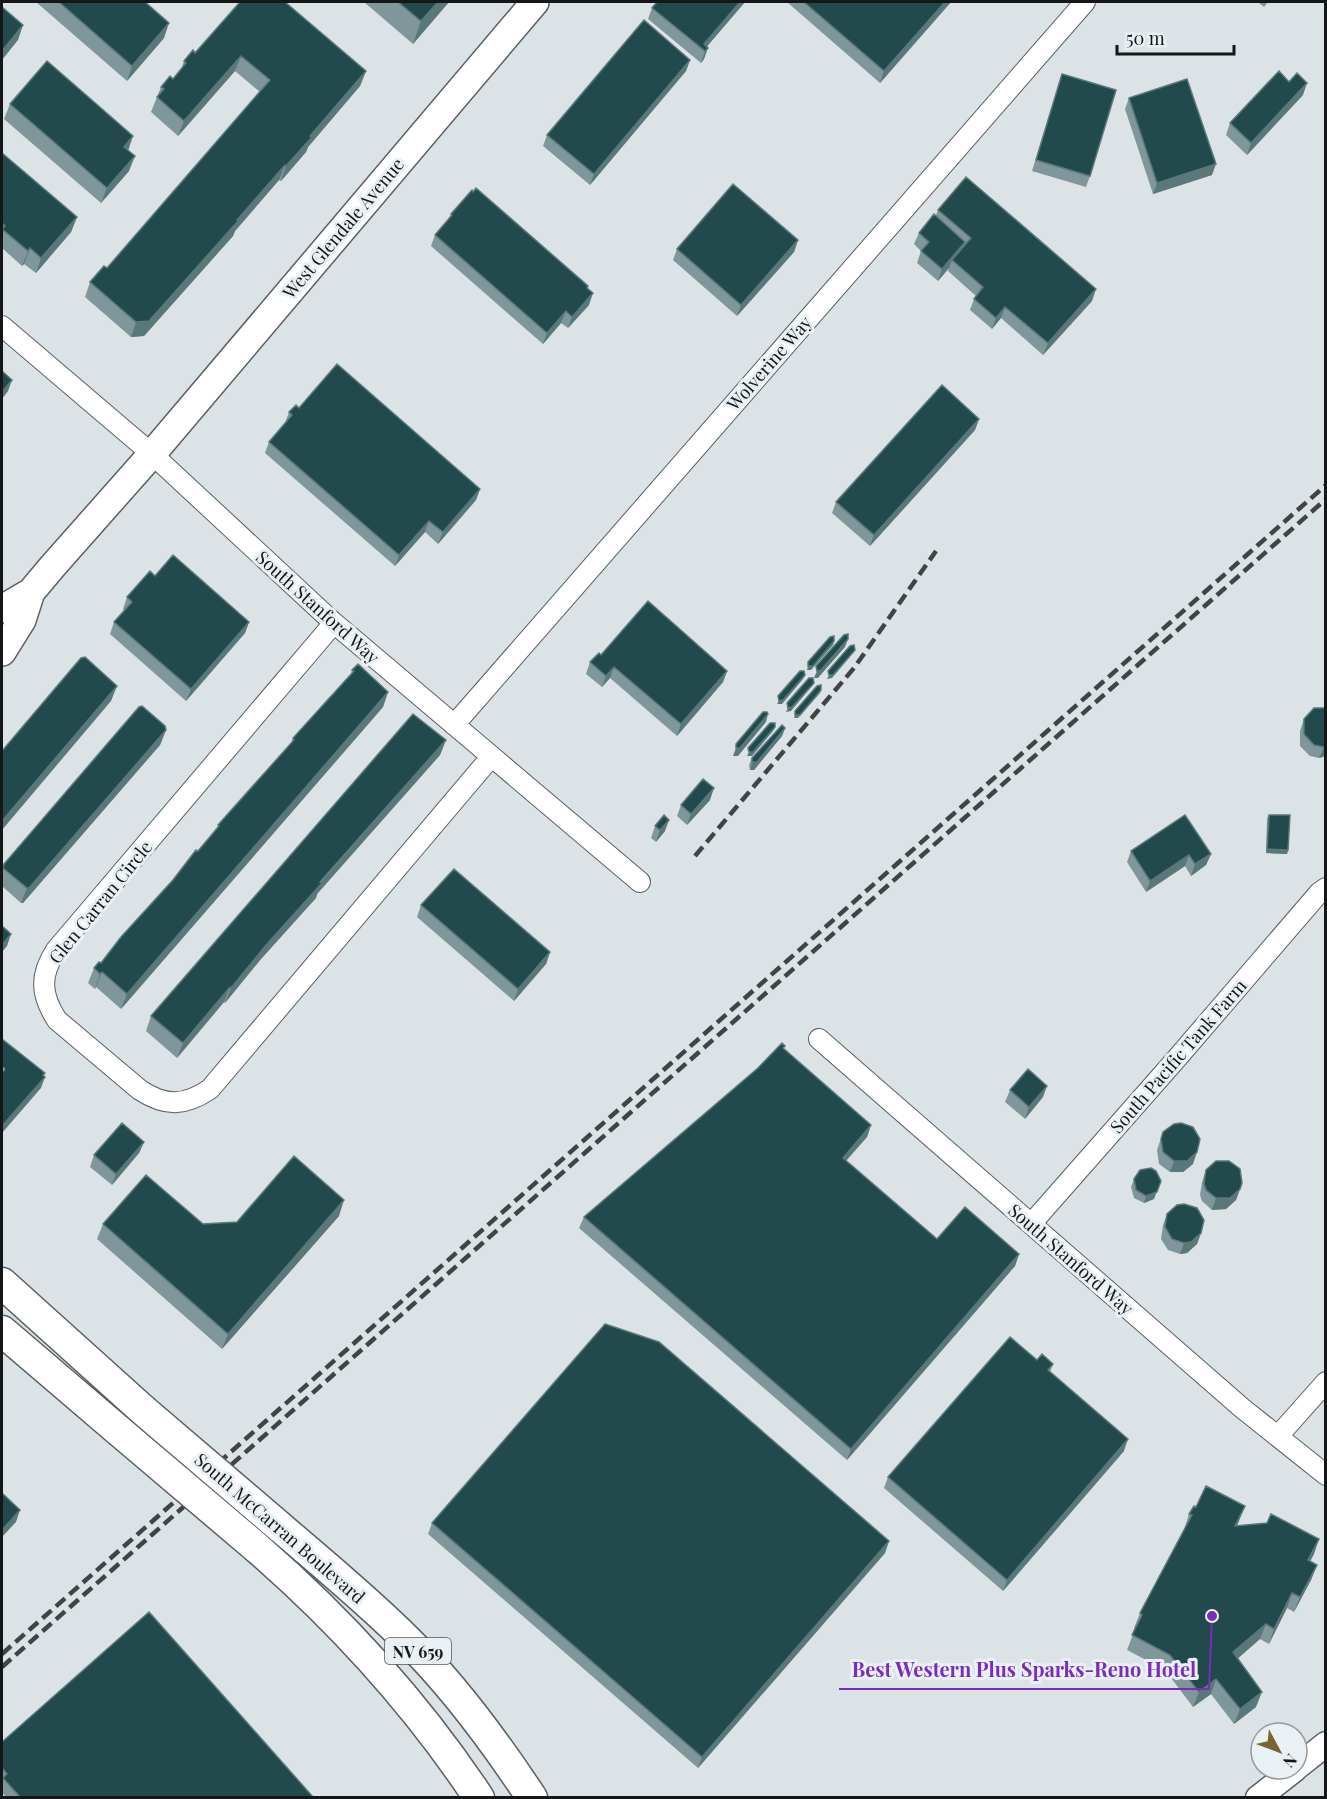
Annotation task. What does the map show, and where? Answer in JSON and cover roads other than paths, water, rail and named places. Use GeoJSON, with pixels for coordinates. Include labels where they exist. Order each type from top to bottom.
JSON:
{"type":"FeatureCollection","features":[{"type":"Feature","properties":{"kind":"main road","name":"West Glendale Avenue"},"geometry":{"type":"LineString","coordinates":[[31,592],[152,454],[535,2]]}},
{"type":"Feature","properties":{"kind":"main road"},"geometry":{"type":"LineString","coordinates":[[2,609],[31,592]]}},
{"type":"Feature","properties":{"kind":"main road"},"geometry":{"type":"LineString","coordinates":[[2,652],[22,620],[31,592]]}},
{"type":"Feature","properties":{"kind":"main road","name":"South McCarran Boulevard"},"geometry":{"type":"LineString","coordinates":[[2,1284],[143,1410],[364,1599],[408,1641],[467,1708],[532,1797]]}},
{"type":"Feature","properties":{"kind":"main road","name":"South McCarran Boulevard"},"geometry":{"type":"LineString","coordinates":[[2,1331],[257,1548],[329,1613],[386,1674],[432,1730],[479,1797]]}},
{"type":"Feature","properties":{"kind":"street","name":"Wolverine Way"},"geometry":{"type":"LineString","coordinates":[[454,725],[1085,2]]}},
{"type":"Feature","properties":{"kind":"street","name":"South Stanford Way"},"geometry":{"type":"LineString","coordinates":[[2,326],[152,454],[334,623],[640,882]]}},
{"type":"Feature","properties":{"kind":"street","name":"Glen Carran Circle"},"geometry":{"type":"LineString","coordinates":[[334,623],[56,950],[44,975],[44,991],[49,1007],[57,1020],[152,1098],[167,1102],[180,1102],[197,1098],[210,1089],[491,758]]}},
{"type":"Feature","properties":{"kind":"street","name":"South Pacific Tank Farm"},"geometry":{"type":"LineString","coordinates":[[1031,1224],[1319,893],[1326,888]]}},
{"type":"Feature","properties":{"kind":"street","name":"South Stanford Way"},"geometry":{"type":"LineString","coordinates":[[819,1039],[1242,1407],[1326,1475]]}},
{"type":"Feature","properties":{"kind":"street"},"geometry":{"type":"LineString","coordinates":[[1278,1436],[1326,1382]]}},
{"type":"Feature","properties":{"kind":"street"},"geometry":{"type":"LineString","coordinates":[[1309,1758],[1326,1744]]}},
{"type":"Feature","properties":{"kind":"street"},"geometry":{"type":"LineString","coordinates":[[1258,1797],[1279,1781]]}},
{"type":"Feature","properties":{"kind":"railway"},"geometry":{"type":"LineString","coordinates":[[2,1654],[1326,485]]}},
{"type":"Feature","properties":{"kind":"railway"},"geometry":{"type":"LineString","coordinates":[[2,1667],[1326,499]]}},
{"type":"Feature","properties":{"kind":"railway"},"geometry":{"type":"LineString","coordinates":[[695,856],[854,668],[936,551]]}},
{"type":"Feature","properties":{"kind":"place","name":"Best Western Plus Sparks-Reno Hotel"},"geometry":{"type":"Point","coordinates":[1212,1616]}}]}
